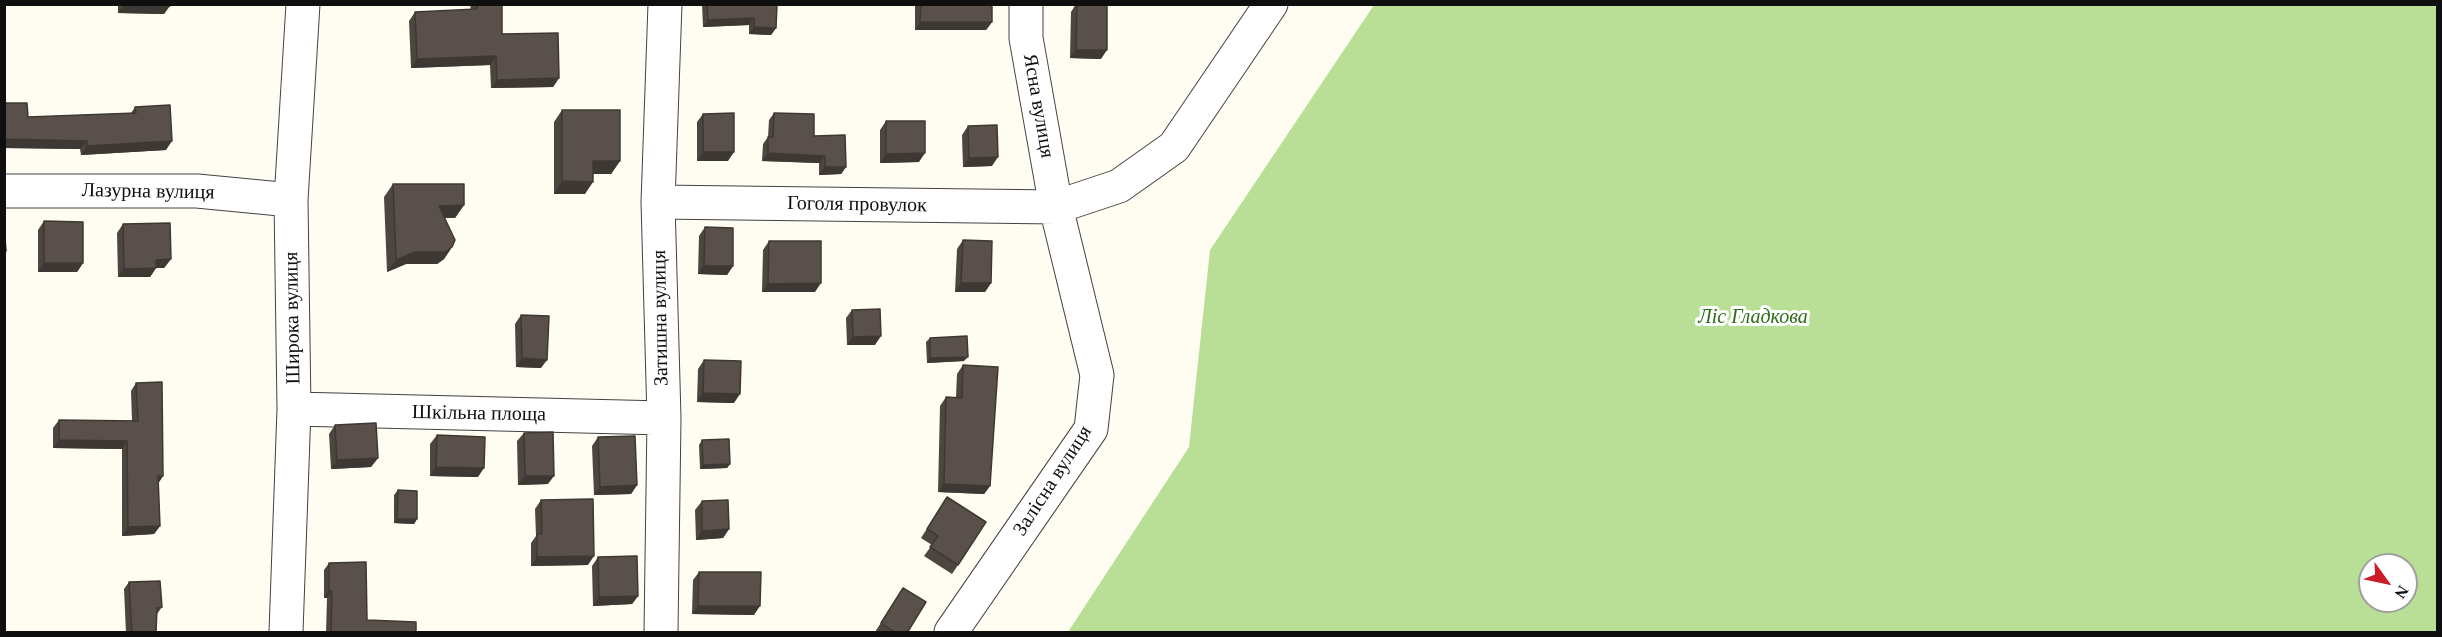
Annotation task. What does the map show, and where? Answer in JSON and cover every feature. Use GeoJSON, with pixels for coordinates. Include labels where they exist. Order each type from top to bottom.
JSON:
{"type":"FeatureCollection","features":[{"type":"Feature","properties":{"kind":"street","name":"Широка вулиця"},"geometry":{"type":"LineString","coordinates":[[286,633],[294,409],[291,200],[303,4]]}},
{"type":"Feature","properties":{"kind":"street","name":"Затишна вулиця"},"geometry":{"type":"LineString","coordinates":[[661,633],[664,418],[658,202],[664,4]]}},
{"type":"Feature","properties":{"kind":"street","name":"Ясна вулиця"},"geometry":{"type":"LineString","coordinates":[[1026,4],[1026,38],[1056,207]]}},
{"type":"Feature","properties":{"kind":"street","name":"Гоголя провулок"},"geometry":{"type":"LineString","coordinates":[[658,202],[1056,207],[1119,186],[1174,147],[1271,4]]}},
{"type":"Feature","properties":{"kind":"street","name":"Лазурна вулиця"},"geometry":{"type":"LineString","coordinates":[[4,191],[196,191],[291,200]]}},
{"type":"Feature","properties":{"kind":"street","name":"Залісна вулиця"},"geometry":{"type":"LineString","coordinates":[[951,633],[1091,429],[1097,375],[1056,207]]}},
{"type":"Feature","properties":{"kind":"street","name":"Шкільна площа"},"geometry":{"type":"LineString","coordinates":[[294,409],[664,418]]}},
{"type":"Feature","properties":{"kind":"green space","name":"Ліс Гладкова"},"geometry":{"type":"Polygon","coordinates":[[[1374,5],[2437,5],[2437,632],[1068,632],[1189,447],[1210,250],[1374,5]]]}},
{"type":"Feature","properties":{"kind":"building"},"geometry":{"type":"Polygon","coordinates":[[[124,4],[170,4],[170,6],[124,4]]]}},
{"type":"Feature","properties":{"kind":"building"},"geometry":{"type":"Polygon","coordinates":[[[477,4],[502,4],[502,34],[558,33],[559,78],[497,80],[496,56],[417,59],[415,12],[477,9],[477,4]]]}},
{"type":"Feature","properties":{"kind":"building"},"geometry":{"type":"Polygon","coordinates":[[[707,4],[777,4],[776,28],[754,27],[754,18],[708,20],[707,4]]]}},
{"type":"Feature","properties":{"kind":"building"},"geometry":{"type":"Polygon","coordinates":[[[921,4],[992,4],[992,22],[920,22],[921,4]]]}},
{"type":"Feature","properties":{"kind":"building"},"geometry":{"type":"Polygon","coordinates":[[[1077,4],[1107,4],[1107,50],[1076,50],[1077,4]]]}},
{"type":"Feature","properties":{"kind":"building"},"geometry":{"type":"Polygon","coordinates":[[[4,103],[27,103],[28,117],[136,113],[135,107],[170,105],[172,141],[87,146],[87,141],[4,139],[4,103]]]}},
{"type":"Feature","properties":{"kind":"building"},"geometry":{"type":"Polygon","coordinates":[[[562,110],[620,110],[620,161],[593,161],[593,182],[562,181],[562,110]]]}},
{"type":"Feature","properties":{"kind":"building"},"geometry":{"type":"Polygon","coordinates":[[[734,113],[734,152],[703,152],[703,114],[734,113]]]}},
{"type":"Feature","properties":{"kind":"building"},"geometry":{"type":"Polygon","coordinates":[[[774,113],[814,114],[814,136],[845,135],[846,167],[825,167],[825,156],[768,153],[768,137],[773,137],[774,113]]]}},
{"type":"Feature","properties":{"kind":"building"},"geometry":{"type":"Polygon","coordinates":[[[886,121],[925,121],[925,153],[886,154],[886,121]]]}},
{"type":"Feature","properties":{"kind":"building"},"geometry":{"type":"Polygon","coordinates":[[[997,125],[998,157],[969,158],[968,126],[997,125]]]}},
{"type":"Feature","properties":{"kind":"building"},"geometry":{"type":"Polygon","coordinates":[[[393,184],[464,184],[464,205],[439,206],[455,240],[452,247],[445,252],[415,252],[396,260],[393,184]]]}},
{"type":"Feature","properties":{"kind":"building"},"geometry":{"type":"Polygon","coordinates":[[[44,221],[83,222],[83,263],[44,263],[44,221]]]}},
{"type":"Feature","properties":{"kind":"building"},"geometry":{"type":"Polygon","coordinates":[[[170,223],[171,259],[156,260],[156,268],[124,269],[123,224],[170,223]]]}},
{"type":"Feature","properties":{"kind":"building"},"geometry":{"type":"Polygon","coordinates":[[[4,225],[6,251],[4,251],[4,225]]]}},
{"type":"Feature","properties":{"kind":"building"},"geometry":{"type":"Polygon","coordinates":[[[705,227],[733,228],[733,266],[704,266],[705,227]]]}},
{"type":"Feature","properties":{"kind":"building"},"geometry":{"type":"Polygon","coordinates":[[[963,240],[992,241],[991,283],[961,283],[963,240]]]}},
{"type":"Feature","properties":{"kind":"building"},"geometry":{"type":"Polygon","coordinates":[[[769,241],[821,241],[821,283],[768,284],[769,241]]]}},
{"type":"Feature","properties":{"kind":"building"},"geometry":{"type":"Polygon","coordinates":[[[880,309],[881,336],[853,337],[852,310],[880,309]]]}},
{"type":"Feature","properties":{"kind":"building"},"geometry":{"type":"Polygon","coordinates":[[[521,315],[549,316],[547,360],[522,358],[521,315]]]}},
{"type":"Feature","properties":{"kind":"building"},"geometry":{"type":"Polygon","coordinates":[[[967,336],[968,357],[930,358],[930,338],[967,336]]]}},
{"type":"Feature","properties":{"kind":"building"},"geometry":{"type":"Polygon","coordinates":[[[704,360],[741,361],[740,394],[703,393],[704,360]]]}},
{"type":"Feature","properties":{"kind":"building"},"geometry":{"type":"Polygon","coordinates":[[[963,365],[998,367],[990,486],[944,484],[946,397],[962,398],[963,365]]]}},
{"type":"Feature","properties":{"kind":"building"},"geometry":{"type":"Polygon","coordinates":[[[162,382],[163,476],[158,476],[160,526],[128,527],[127,441],[59,440],[59,420],[138,421],[136,383],[162,382]]]}},
{"type":"Feature","properties":{"kind":"building"},"geometry":{"type":"Polygon","coordinates":[[[376,423],[378,458],[337,460],[335,425],[376,423]]]}},
{"type":"Feature","properties":{"kind":"building"},"geometry":{"type":"Polygon","coordinates":[[[553,432],[554,476],[525,476],[524,433],[553,432]]]}},
{"type":"Feature","properties":{"kind":"building"},"geometry":{"type":"Polygon","coordinates":[[[437,435],[485,437],[484,468],[436,467],[437,435]]]}},
{"type":"Feature","properties":{"kind":"building"},"geometry":{"type":"Polygon","coordinates":[[[635,436],[637,485],[600,487],[598,437],[635,436]]]}},
{"type":"Feature","properties":{"kind":"building"},"geometry":{"type":"Polygon","coordinates":[[[729,439],[730,464],[703,465],[702,440],[729,439]]]}},
{"type":"Feature","properties":{"kind":"building"},"geometry":{"type":"Polygon","coordinates":[[[398,490],[417,491],[417,519],[397,519],[398,490]]]}},
{"type":"Feature","properties":{"kind":"building"},"geometry":{"type":"Polygon","coordinates":[[[947,497],[986,522],[958,565],[930,547],[938,536],[927,529],[947,497]]]}},
{"type":"Feature","properties":{"kind":"building"},"geometry":{"type":"Polygon","coordinates":[[[593,499],[594,556],[537,557],[537,534],[542,534],[541,500],[593,499]]]}},
{"type":"Feature","properties":{"kind":"building"},"geometry":{"type":"Polygon","coordinates":[[[728,500],[729,529],[702,531],[702,501],[728,500]]]}},
{"type":"Feature","properties":{"kind":"building"},"geometry":{"type":"Polygon","coordinates":[[[637,556],[638,596],[599,597],[598,557],[637,556]]]}},
{"type":"Feature","properties":{"kind":"building"},"geometry":{"type":"Polygon","coordinates":[[[366,562],[367,620],[416,622],[416,633],[331,633],[332,591],[329,591],[329,563],[366,562]]]}},
{"type":"Feature","properties":{"kind":"building"},"geometry":{"type":"Polygon","coordinates":[[[699,572],[761,572],[760,606],[698,606],[699,572]]]}},
{"type":"Feature","properties":{"kind":"building"},"geometry":{"type":"Polygon","coordinates":[[[160,581],[162,607],[157,608],[156,633],[132,633],[129,582],[160,581]]]}},
{"type":"Feature","properties":{"kind":"building"},"geometry":{"type":"Polygon","coordinates":[[[903,588],[926,602],[907,633],[896,633],[881,623],[903,588]]]}}]}
